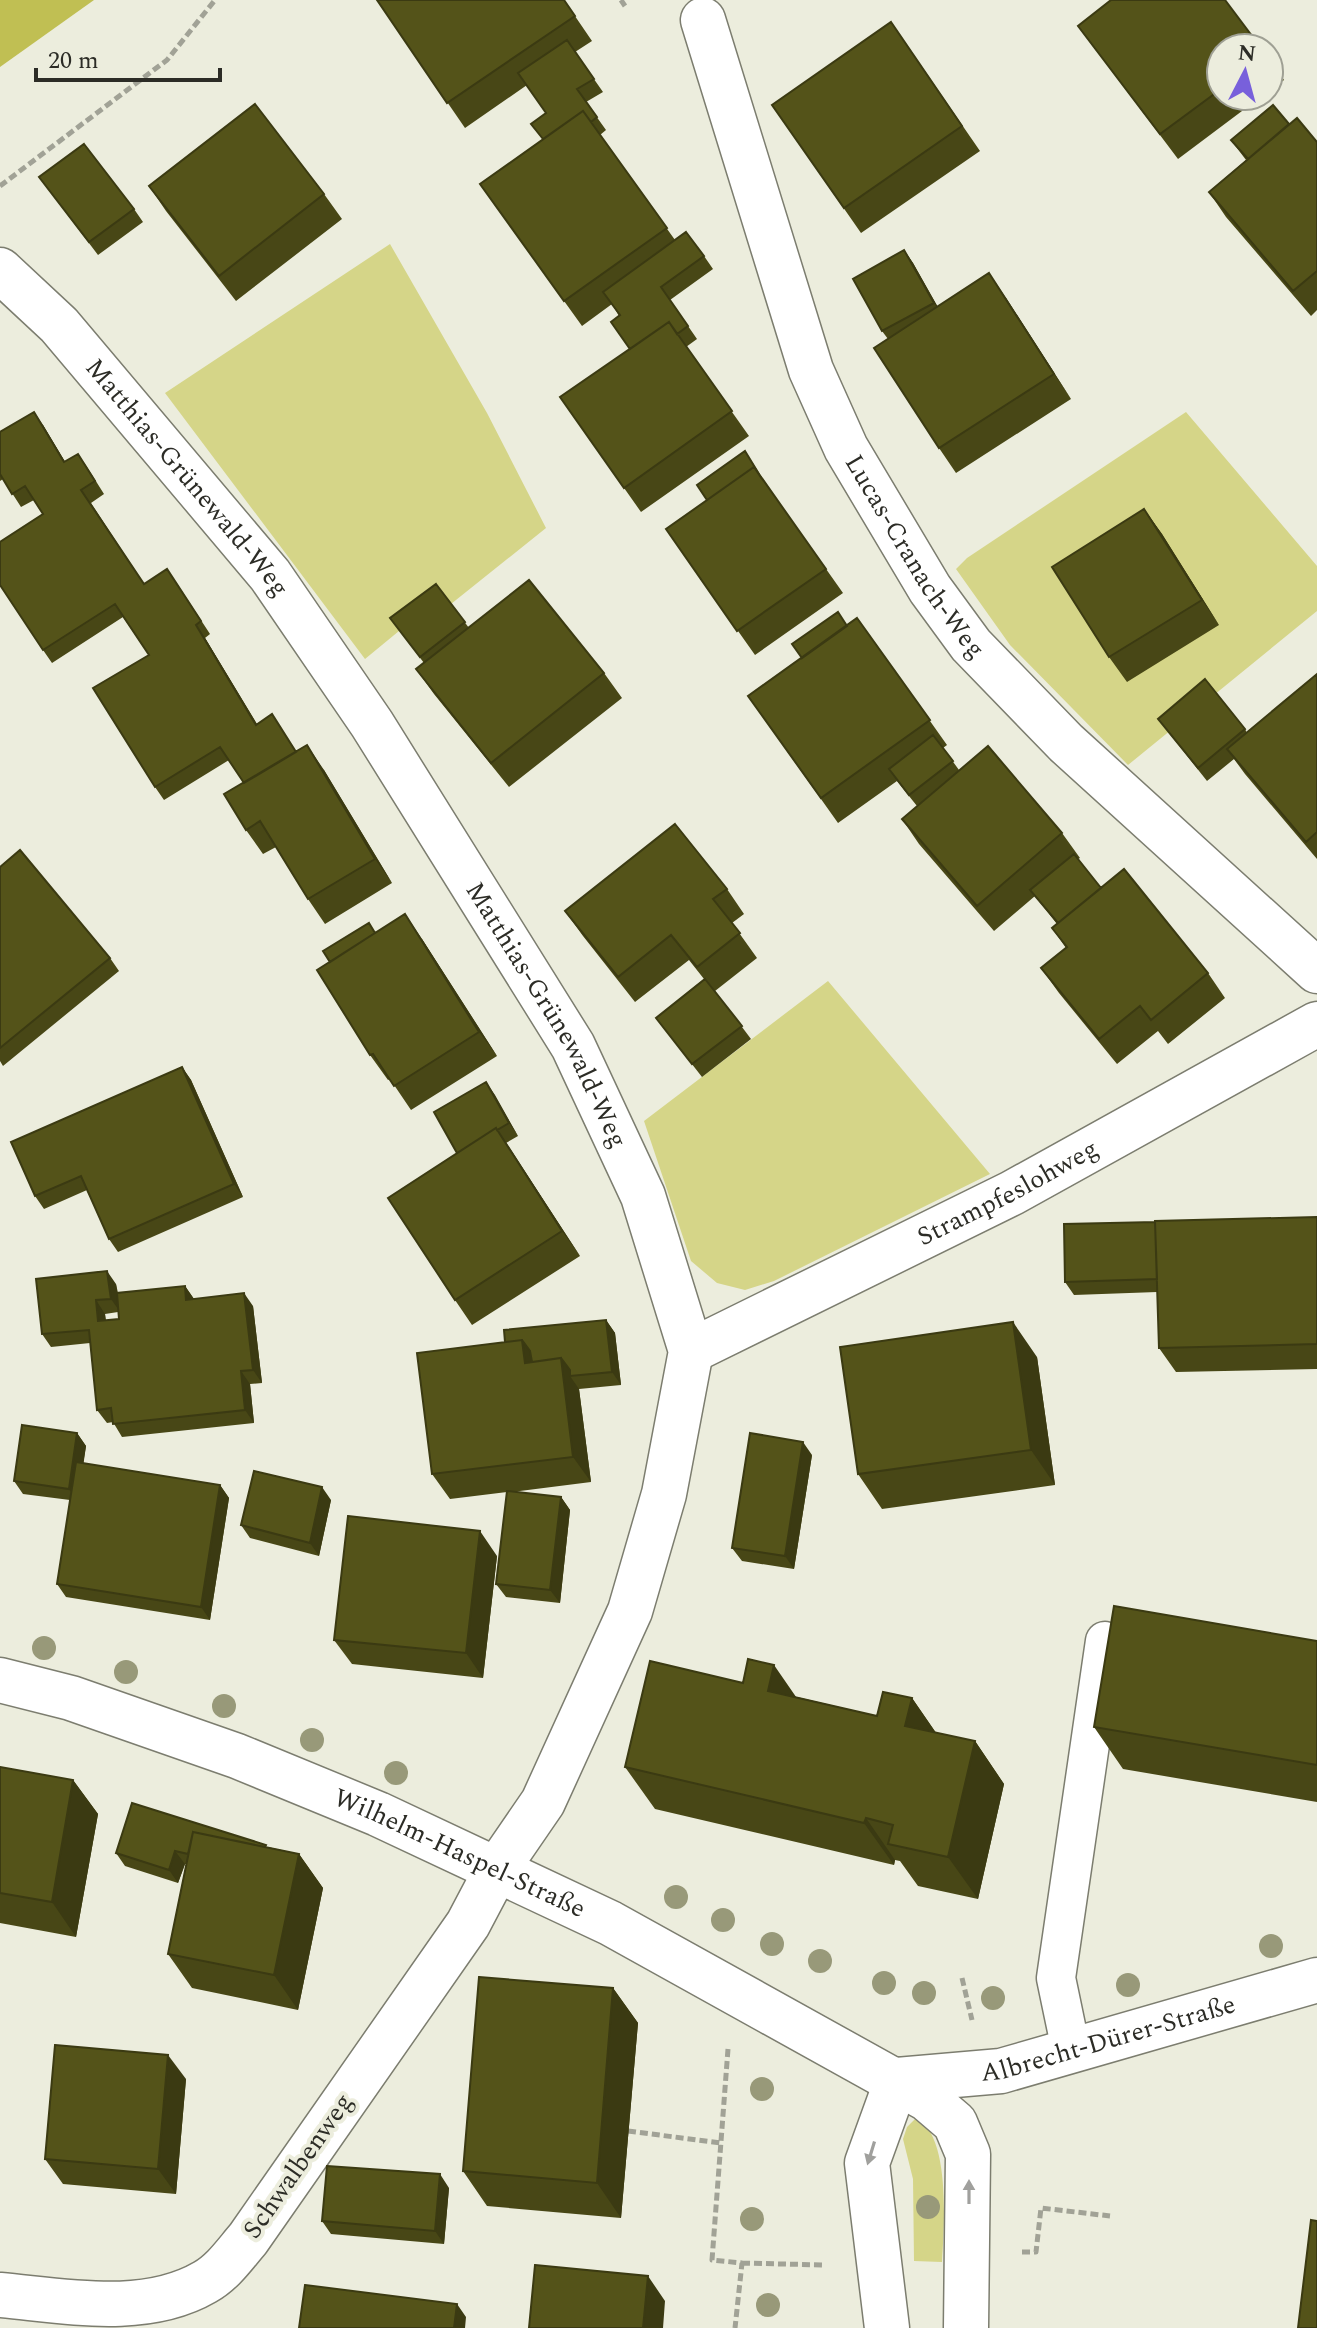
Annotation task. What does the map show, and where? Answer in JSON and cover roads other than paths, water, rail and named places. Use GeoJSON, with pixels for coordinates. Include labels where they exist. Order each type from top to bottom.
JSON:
{"type":"FeatureCollection","features":[{"type":"Feature","properties":{"kind":"street","name":"Lucas-Cranach-Weg"},"geometry":{"type":"LineString","coordinates":[[703,20],[811,370],[846,448],[930,589],[971,645],[1066,743],[1317,971]]}},
{"type":"Feature","properties":{"kind":"street","name":"Matthias-Grünewald-Weg"},"geometry":{"type":"LineString","coordinates":[[0,270],[59,325],[262,565],[372,724],[573,1046],[643,1196],[691,1351],[664,1494],[630,1611],[543,1802],[497,1869]]}},
{"type":"Feature","properties":{"kind":"street","name":"Strampfeslohweg"},"geometry":{"type":"LineString","coordinates":[[691,1351],[1012,1193],[1317,1024]]}},
{"type":"Feature","properties":{"kind":"street","name":"Wilhelm-Haspel-Straße"},"geometry":{"type":"LineString","coordinates":[[0,1680],[71,1698],[237,1756],[378,1814],[610,1923],[897,2080],[955,2123],[968,2154],[966,2328]]}},
{"type":"Feature","properties":{"kind":"street","name":"Schwalbenweg"},"geometry":{"type":"LineString","coordinates":[[0,2295],[95,2304],[166,2299],[206,2282],[226,2265],[468,1924],[497,1869]]}},
{"type":"Feature","properties":{"kind":"street","name":"Albrecht-Dürer-Straße"},"geometry":{"type":"LineString","coordinates":[[897,2080],[985,2075],[1317,1980]]}},
{"type":"Feature","properties":{"kind":"street"},"geometry":{"type":"LineString","coordinates":[[887,2328],[867,2163],[897,2080]]}},
{"type":"Feature","properties":{"kind":"lane"},"geometry":{"type":"LineString","coordinates":[[1071,2050],[1056,1978],[1105,1641]]}}]}
